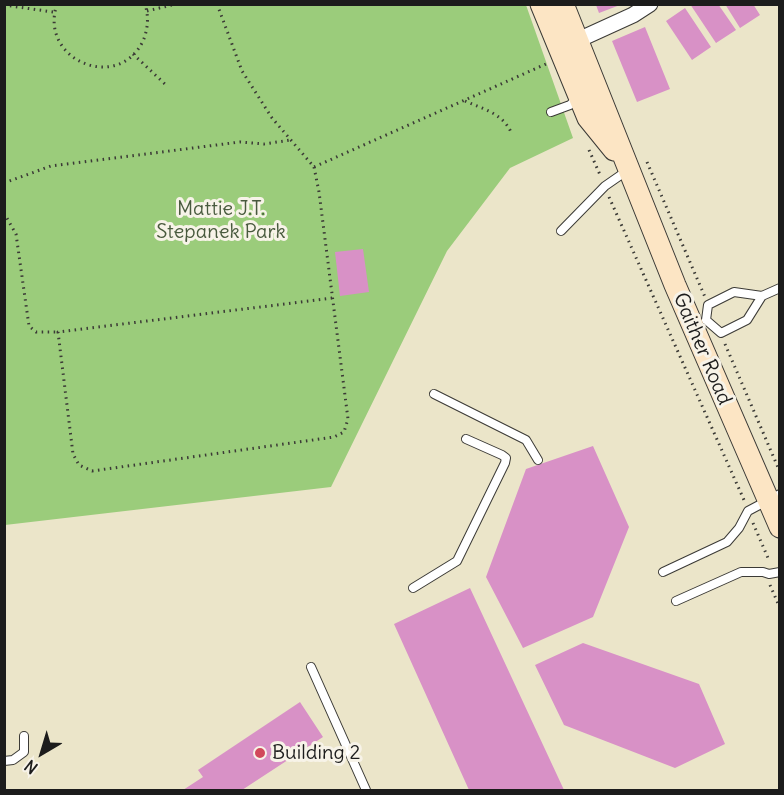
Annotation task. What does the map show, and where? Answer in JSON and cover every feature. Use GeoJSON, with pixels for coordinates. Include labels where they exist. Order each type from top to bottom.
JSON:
{"type":"FeatureCollection","features":[{"type":"Feature","properties":{"kind":"main road","name":"Gaither Road"},"geometry":{"type":"LineString","coordinates":[[541,4],[588,118],[630,169]]}},
{"type":"Feature","properties":{"kind":"main road","name":"Gaither Road"},"geometry":{"type":"LineString","coordinates":[[563,4],[576,41],[630,169],[774,497],[780,527]]}},
{"type":"Feature","properties":{"kind":"street"},"geometry":{"type":"LineString","coordinates":[[576,41],[648,5]]}},
{"type":"Feature","properties":{"kind":"lane"},"geometry":{"type":"LineString","coordinates":[[551,112],[570,105],[579,97]]}},
{"type":"Feature","properties":{"kind":"lane"},"geometry":{"type":"LineString","coordinates":[[561,231],[605,186],[630,169]]}},
{"type":"Feature","properties":{"kind":"lane"},"geometry":{"type":"LineString","coordinates":[[762,296],[747,320],[721,333],[699,323],[708,305],[734,292],[762,296],[780,288]]}},
{"type":"Feature","properties":{"kind":"lane"},"geometry":{"type":"LineString","coordinates":[[434,394],[526,440],[538,460]]}},
{"type":"Feature","properties":{"kind":"lane"},"geometry":{"type":"LineString","coordinates":[[413,588],[457,561],[506,458],[466,439]]}},
{"type":"Feature","properties":{"kind":"lane"},"geometry":{"type":"LineString","coordinates":[[663,572],[727,542],[739,528],[748,511],[774,497]]}},
{"type":"Feature","properties":{"kind":"lane"},"geometry":{"type":"LineString","coordinates":[[676,601],[741,572],[769,574],[780,572]]}},
{"type":"Feature","properties":{"kind":"lane"},"geometry":{"type":"LineString","coordinates":[[311,667],[366,790]]}},
{"type":"Feature","properties":{"kind":"lane"},"geometry":{"type":"LineString","coordinates":[[4,761],[13,760],[24,752],[24,736]]}},
{"type":"Feature","properties":{"kind":"path"},"geometry":{"type":"LineString","coordinates":[[57,4],[54,12],[57,38],[64,49],[79,61],[97,67],[123,62],[141,45],[146,34],[145,4]]}},
{"type":"Feature","properties":{"kind":"path"},"geometry":{"type":"LineString","coordinates":[[147,11],[176,4]]}},
{"type":"Feature","properties":{"kind":"path"},"geometry":{"type":"LineString","coordinates":[[58,332],[73,454],[79,465],[92,471],[334,437],[344,432],[348,419],[314,167],[272,118],[242,71],[217,4]]}},
{"type":"Feature","properties":{"kind":"path"},"geometry":{"type":"LineString","coordinates":[[4,5],[54,12]]}},
{"type":"Feature","properties":{"kind":"path"},"geometry":{"type":"LineString","coordinates":[[133,54],[166,85]]}},
{"type":"Feature","properties":{"kind":"path"},"geometry":{"type":"LineString","coordinates":[[314,167],[551,62]]}},
{"type":"Feature","properties":{"kind":"path"},"geometry":{"type":"LineString","coordinates":[[465,101],[498,115],[511,132]]}},
{"type":"Feature","properties":{"kind":"path"},"geometry":{"type":"LineString","coordinates":[[4,183],[51,165],[240,142],[264,144],[291,140]]}},
{"type":"Feature","properties":{"kind":"path"},"geometry":{"type":"LineString","coordinates":[[586,144],[768,558]]}},
{"type":"Feature","properties":{"kind":"path"},"geometry":{"type":"LineString","coordinates":[[4,213],[6,221],[16,234],[29,326],[36,332],[58,332],[333,298]]}},
{"type":"Feature","properties":{"kind":"path"},"geometry":{"type":"LineString","coordinates":[[770,585],[780,608]]}},
{"type":"Feature","properties":{"kind":"green space","name":"Mattie J.T. Stepanek Park"},"geometry":{"type":"Polygon","coordinates":[[[4,5],[526,5],[573,138],[510,168],[447,251],[331,487],[5,525],[4,5]]]}},
{"type":"Feature","properties":{"kind":"building"},"geometry":{"type":"Polygon","coordinates":[[[690,4],[718,4],[736,30],[716,43],[690,4]]]}},
{"type":"Feature","properties":{"kind":"building"},"geometry":{"type":"Polygon","coordinates":[[[725,4],[753,4],[760,15],[740,28],[725,4]]]}},
{"type":"Feature","properties":{"kind":"building"},"geometry":{"type":"Polygon","coordinates":[[[596,5],[620,5],[599,13],[596,5]]]}},
{"type":"Feature","properties":{"kind":"building"},"geometry":{"type":"Polygon","coordinates":[[[685,8],[711,47],[692,60],[666,21],[685,8]]]}},
{"type":"Feature","properties":{"kind":"building"},"geometry":{"type":"Polygon","coordinates":[[[645,27],[670,89],[637,102],[612,41],[645,27]]]}},
{"type":"Feature","properties":{"kind":"building"},"geometry":{"type":"Polygon","coordinates":[[[363,249],[369,292],[340,296],[335,252],[363,249]]]}},
{"type":"Feature","properties":{"kind":"building"},"geometry":{"type":"Polygon","coordinates":[[[593,446],[629,527],[593,617],[523,648],[486,577],[526,469],[593,446]]]}},
{"type":"Feature","properties":{"kind":"building"},"geometry":{"type":"Polygon","coordinates":[[[470,588],[564,790],[469,790],[394,624],[470,588]]]}},
{"type":"Feature","properties":{"kind":"building"},"geometry":{"type":"Polygon","coordinates":[[[583,643],[699,684],[725,744],[675,768],[564,725],[535,665],[583,643]]]}},
{"type":"Feature","properties":{"kind":"building","name":"Building 2"},"geometry":{"type":"Polygon","coordinates":[[[300,702],[323,737],[242,790],[183,790],[203,777],[198,770],[300,702]]]}},
{"type":"Feature","properties":{"kind":"place","name":"Building 2"},"geometry":{"type":"Point","coordinates":[260,753]}}]}
